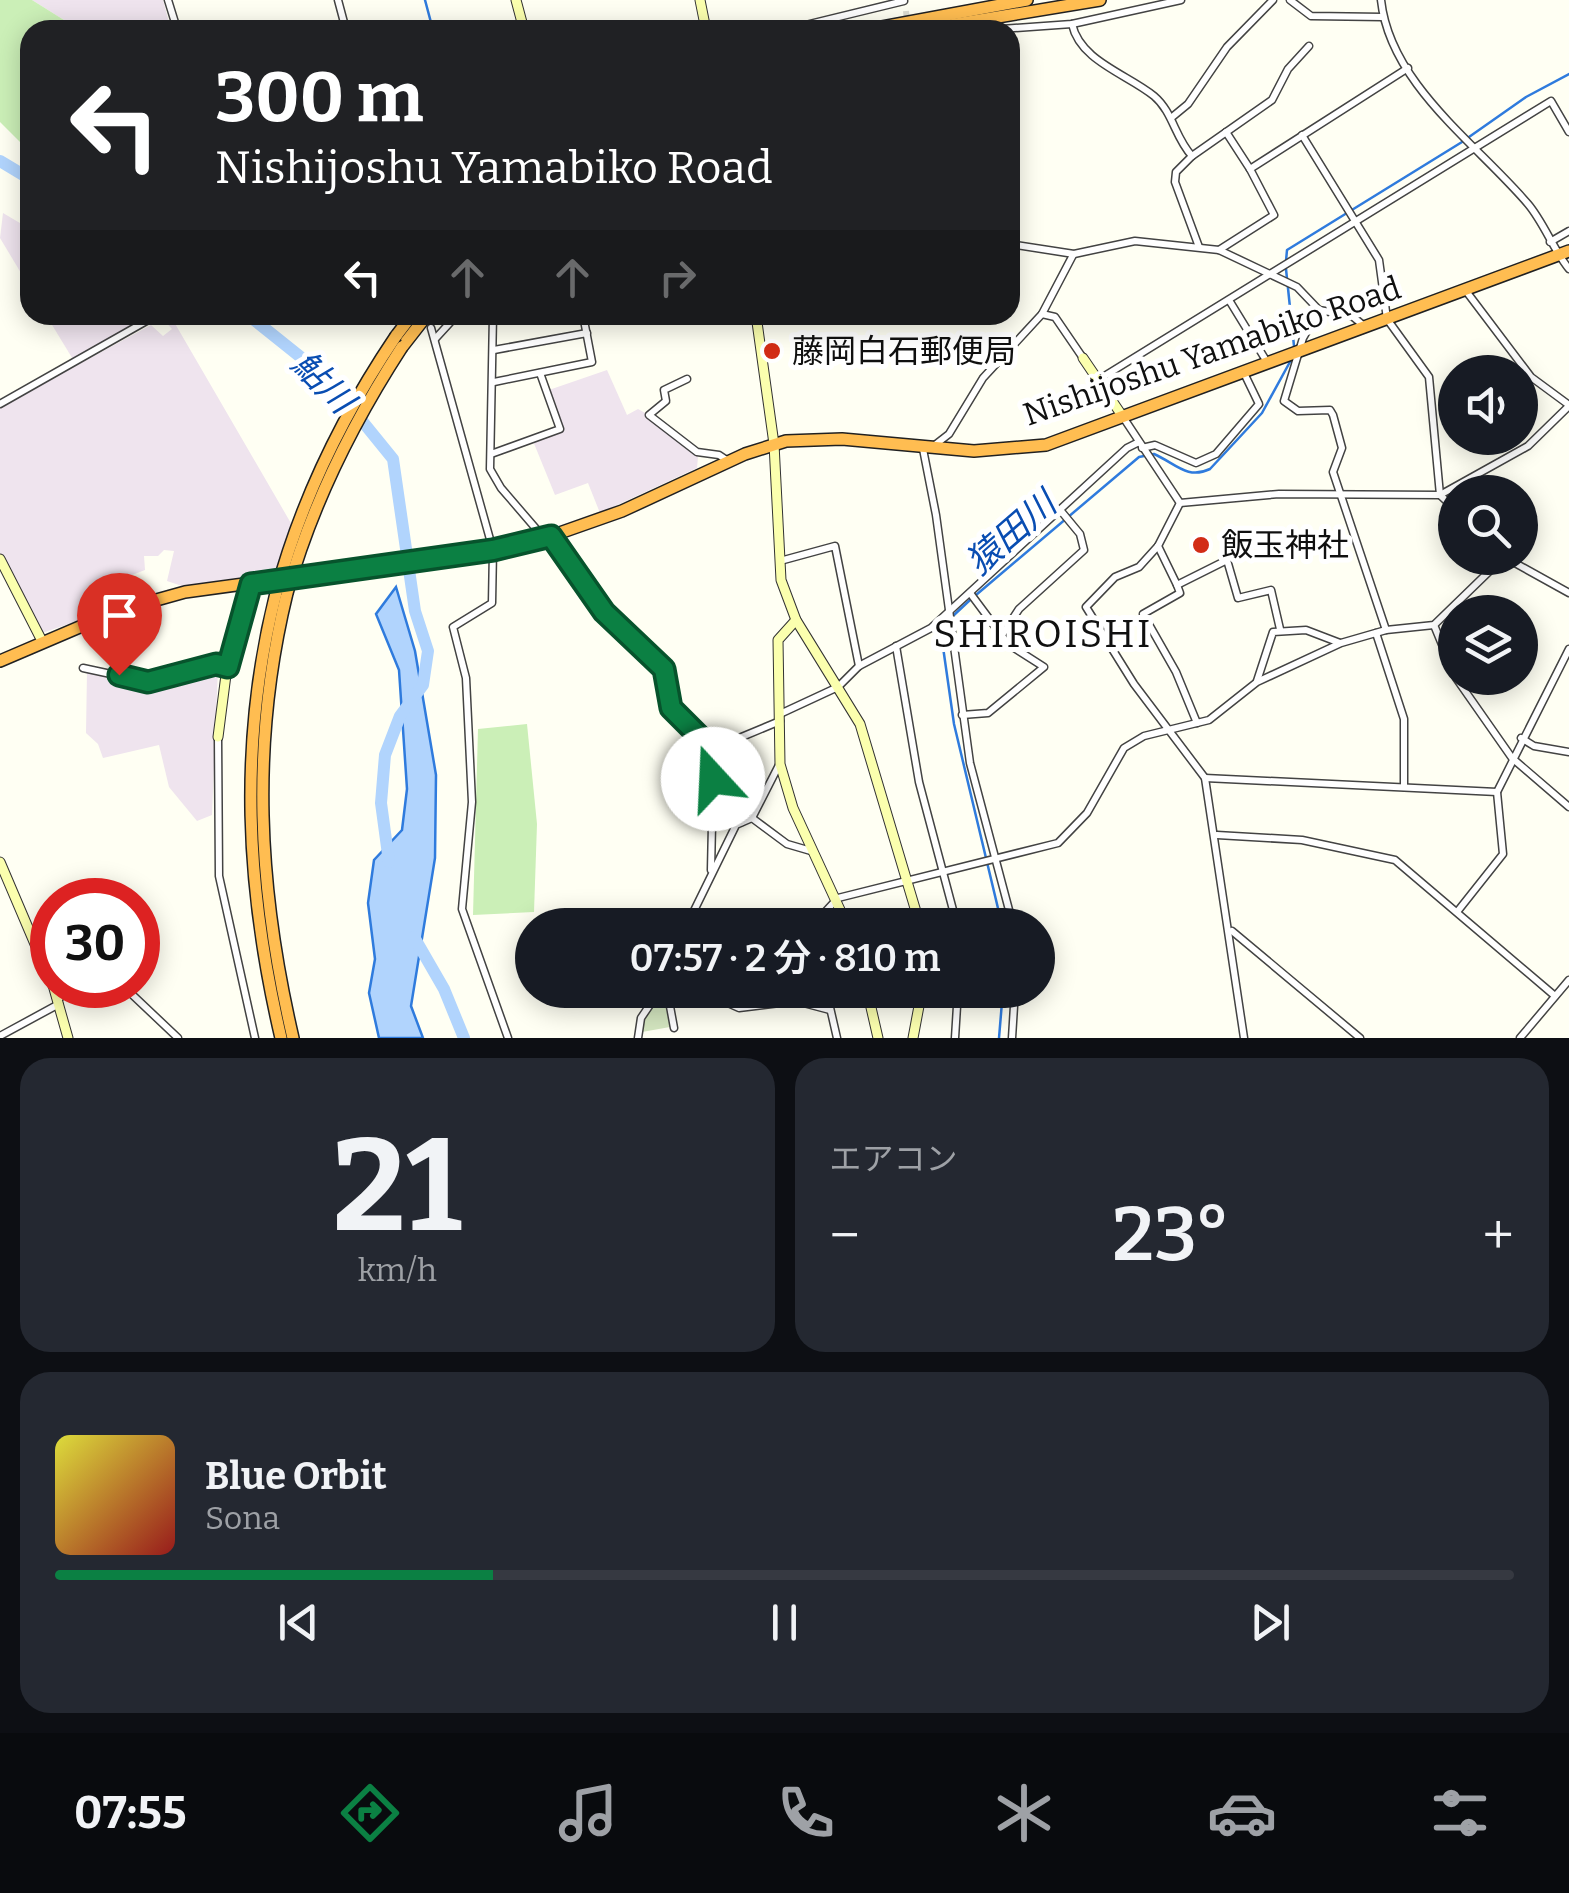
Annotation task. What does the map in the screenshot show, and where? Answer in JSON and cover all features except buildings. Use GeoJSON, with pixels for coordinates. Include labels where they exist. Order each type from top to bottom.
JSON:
{"type":"FeatureCollection","features":[{"type":"Feature","properties":{"kind":"highway"},"geometry":{"type":"LineString","coordinates":[[920,20],[1027,0]]}},
{"type":"Feature","properties":{"kind":"highway"},"geometry":{"type":"LineString","coordinates":[[980,20],[1100,0]]}},
{"type":"Feature","properties":{"kind":"highway","name":"Nishijoshu Yamabiko Road"},"geometry":{"type":"LineString","coordinates":[[0,660],[150,600],[493,550],[547,537],[622,511],[774,444],[821,438],[974,451],[1046,444],[1563,253]]}},
{"type":"Feature","properties":{"kind":"highway"},"geometry":{"type":"LineString","coordinates":[[282,1038],[259,931],[249,824],[253,714],[282,593],[327,481],[408,325]]}},
{"type":"Feature","properties":{"kind":"highway"},"geometry":{"type":"LineString","coordinates":[[400,342],[416,325]]}},
{"type":"Feature","properties":{"kind":"highway"},"geometry":{"type":"LineString","coordinates":[[282,593],[268,685],[260,788],[266,895],[293,1038]]}},
{"type":"Feature","properties":{"kind":"street"},"geometry":{"type":"LineString","coordinates":[[825,20],[904,0],[906,11]]}},
{"type":"Feature","properties":{"kind":"street"},"geometry":{"type":"LineString","coordinates":[[1020,28],[1072,24],[1181,0]]}},
{"type":"Feature","properties":{"kind":"street"},"geometry":{"type":"LineString","coordinates":[[1171,118],[1188,104],[1227,48],[1273,0]]}},
{"type":"Feature","properties":{"kind":"street"},"geometry":{"type":"LineString","coordinates":[[1290,0],[1312,16],[1383,16]]}},
{"type":"Feature","properties":{"kind":"street"},"geometry":{"type":"LineString","coordinates":[[1381,0],[1385,34],[1408,68],[1532,208],[1550,242],[1563,253],[1569,270]]}},
{"type":"Feature","properties":{"kind":"street"},"geometry":{"type":"LineString","coordinates":[[1072,24],[1082,47],[1158,99],[1192,156]]}},
{"type":"Feature","properties":{"kind":"street"},"geometry":{"type":"LineString","coordinates":[[1199,247],[1175,182],[1176,172],[1192,156],[1272,100],[1288,69],[1309,46]]}},
{"type":"Feature","properties":{"kind":"street"},"geometry":{"type":"LineString","coordinates":[[1250,168],[1408,68]]}},
{"type":"Feature","properties":{"kind":"street"},"geometry":{"type":"LineString","coordinates":[[1098,380],[1550,101],[1569,132]]}},
{"type":"Feature","properties":{"kind":"street"},"geometry":{"type":"LineString","coordinates":[[1219,250],[1274,215],[1226,132]]}},
{"type":"Feature","properties":{"kind":"street"},"geometry":{"type":"LineString","coordinates":[[1302,135],[1379,260],[1386,319],[1429,377],[1438,475]]}},
{"type":"Feature","properties":{"kind":"street"},"geometry":{"type":"LineString","coordinates":[[1550,242],[1569,232]]}},
{"type":"Feature","properties":{"kind":"street"},"geometry":{"type":"LineString","coordinates":[[1020,246],[1074,254],[1135,241],[1219,250],[1297,287],[1319,310],[1352,316],[1364,327]]}},
{"type":"Feature","properties":{"kind":"street"},"geometry":{"type":"LineString","coordinates":[[1008,908],[962,715],[926,448],[949,434],[983,378],[1042,314],[1074,254]]}},
{"type":"Feature","properties":{"kind":"street"},"geometry":{"type":"LineString","coordinates":[[1465,290],[1530,376],[1569,406],[1528,446],[1476,475]]}},
{"type":"Feature","properties":{"kind":"street"},"geometry":{"type":"LineString","coordinates":[[1229,299],[1268,363]]}},
{"type":"Feature","properties":{"kind":"street"},"geometry":{"type":"LineString","coordinates":[[1319,310],[1284,401],[1298,411],[1330,410],[1342,448],[1333,472],[1386,630]]}},
{"type":"Feature","properties":{"kind":"street"},"geometry":{"type":"LineString","coordinates":[[1042,314],[1055,317],[1180,503]]}},
{"type":"Feature","properties":{"kind":"street"},"geometry":{"type":"LineString","coordinates":[[0,404],[139,325]]}},
{"type":"Feature","properties":{"kind":"street"},"geometry":{"type":"LineString","coordinates":[[434,340],[448,325]]}},
{"type":"Feature","properties":{"kind":"street"},"geometry":{"type":"LineString","coordinates":[[493,325],[492,476],[547,537],[604,612],[664,669],[671,708],[706,743],[714,806],[711,870]]}},
{"type":"Feature","properties":{"kind":"street"},"geometry":{"type":"LineString","coordinates":[[494,382],[592,362],[585,325]]}},
{"type":"Feature","properties":{"kind":"street"},"geometry":{"type":"LineString","coordinates":[[757,325],[774,444],[778,562],[796,620],[860,724],[916,908]]}},
{"type":"Feature","properties":{"kind":"street"},"geometry":{"type":"LineString","coordinates":[[431,328],[493,550],[492,604],[452,627],[466,678],[472,802],[462,909],[508,1038]]}},
{"type":"Feature","properties":{"kind":"street"},"geometry":{"type":"LineString","coordinates":[[494,350],[587,333]]}},
{"type":"Feature","properties":{"kind":"street"},"geometry":{"type":"LineString","coordinates":[[706,743],[732,740],[782,717],[838,687],[859,666],[931,628],[1062,512],[1126,448],[1155,445],[1196,463],[1216,454],[1259,404],[1244,372]]}},
{"type":"Feature","properties":{"kind":"street"},"geometry":{"type":"LineString","coordinates":[[491,454],[560,430],[540,373]]}},
{"type":"Feature","properties":{"kind":"street"},"geometry":{"type":"LineString","coordinates":[[687,380],[664,390],[666,401],[649,414],[698,452],[719,455],[728,461]]}},
{"type":"Feature","properties":{"kind":"street"},"geometry":{"type":"LineString","coordinates":[[1180,503],[1340,492],[1438,495]]}},
{"type":"Feature","properties":{"kind":"street"},"geometry":{"type":"LineString","coordinates":[[1180,503],[1158,546],[1138,567],[1115,577],[1086,608],[1205,778],[1231,930],[1244,1038]]}},
{"type":"Feature","properties":{"kind":"street"},"geometry":{"type":"LineString","coordinates":[[1002,635],[1018,609],[1084,550],[1080,534],[1062,512]]}},
{"type":"Feature","properties":{"kind":"street"},"geometry":{"type":"LineString","coordinates":[[778,562],[835,546],[859,666]]}},
{"type":"Feature","properties":{"kind":"street"},"geometry":{"type":"LineString","coordinates":[[1158,546],[1180,593],[1143,614],[1176,672],[1197,724]]}},
{"type":"Feature","properties":{"kind":"street"},"geometry":{"type":"LineString","coordinates":[[0,558],[42,641]]}},
{"type":"Feature","properties":{"kind":"street"},"geometry":{"type":"LineString","coordinates":[[1177,584],[1228,560],[1238,598],[1271,590],[1280,629]]}},
{"type":"Feature","properties":{"kind":"street"},"geometry":{"type":"LineString","coordinates":[[829,908],[838,898],[1058,843],[1088,813],[1124,748],[1144,736],[1197,724],[1223,711],[1257,682],[1341,643],[1386,630],[1434,624],[1487,575]]}},
{"type":"Feature","properties":{"kind":"street"},"geometry":{"type":"LineString","coordinates":[[1536,575],[1569,593]]}},
{"type":"Feature","properties":{"kind":"street"},"geometry":{"type":"LineString","coordinates":[[251,584],[228,667],[218,738],[219,876],[255,1038]]}},
{"type":"Feature","properties":{"kind":"street"},"geometry":{"type":"LineString","coordinates":[[962,715],[988,712],[1044,667],[1008,644],[971,594]]}},
{"type":"Feature","properties":{"kind":"street"},"geometry":{"type":"LineString","coordinates":[[796,620],[778,640],[780,764],[811,850],[841,908]]}},
{"type":"Feature","properties":{"kind":"street"},"geometry":{"type":"LineString","coordinates":[[1434,624],[1438,633]]}},
{"type":"Feature","properties":{"kind":"street"},"geometry":{"type":"LineString","coordinates":[[1257,682],[1268,638],[1280,629],[1306,630],[1341,643]]}},
{"type":"Feature","properties":{"kind":"street"},"geometry":{"type":"LineString","coordinates":[[1376,633],[1404,719],[1404,787]]}},
{"type":"Feature","properties":{"kind":"street"},"geometry":{"type":"LineString","coordinates":[[896,646],[918,782],[952,908]]}},
{"type":"Feature","properties":{"kind":"street"},"geometry":{"type":"LineString","coordinates":[[1457,912],[1503,854],[1497,792],[1569,648]]}},
{"type":"Feature","properties":{"kind":"street"},"geometry":{"type":"LineString","coordinates":[[82,668],[148,682],[216,664],[228,667]]}},
{"type":"Feature","properties":{"kind":"street"},"geometry":{"type":"LineString","coordinates":[[1469,695],[1512,758],[1569,807]]}},
{"type":"Feature","properties":{"kind":"street"},"geometry":{"type":"LineString","coordinates":[[1522,738],[1534,746],[1569,752]]}},
{"type":"Feature","properties":{"kind":"street"},"geometry":{"type":"LineString","coordinates":[[694,908],[736,824],[752,818],[780,764]]}},
{"type":"Feature","properties":{"kind":"street"},"geometry":{"type":"LineString","coordinates":[[1205,778],[1497,792]]}},
{"type":"Feature","properties":{"kind":"street"},"geometry":{"type":"LineString","coordinates":[[714,806],[742,822]]}},
{"type":"Feature","properties":{"kind":"street"},"geometry":{"type":"LineString","coordinates":[[752,818],[787,844],[811,850]]}},
{"type":"Feature","properties":{"kind":"street"},"geometry":{"type":"LineString","coordinates":[[1216,836],[1302,840],[1395,860],[1555,996]]}},
{"type":"Feature","properties":{"kind":"street"},"geometry":{"type":"LineString","coordinates":[[0,862],[30,927]]}},
{"type":"Feature","properties":{"kind":"street"},"geometry":{"type":"LineString","coordinates":[[1231,930],[1360,1038]]}},
{"type":"Feature","properties":{"kind":"street"},"geometry":{"type":"LineString","coordinates":[[1520,1038],[1569,980]]}},
{"type":"Feature","properties":{"kind":"street"},"geometry":{"type":"LineString","coordinates":[[0,1036],[48,1008]]}},
{"type":"Feature","properties":{"kind":"street"},"geometry":{"type":"LineString","coordinates":[[60,1008],[68,1038]]}},
{"type":"Feature","properties":{"kind":"street"},"geometry":{"type":"LineString","coordinates":[[146,1008],[178,1038]]}},
{"type":"Feature","properties":{"kind":"street"},"geometry":{"type":"LineString","coordinates":[[638,1038],[641,1018],[649,1008]]}},
{"type":"Feature","properties":{"kind":"street"},"geometry":{"type":"LineString","coordinates":[[669,1008],[674,1028]]}},
{"type":"Feature","properties":{"kind":"street"},"geometry":{"type":"LineString","coordinates":[[822,1008],[830,1010],[837,1038]]}},
{"type":"Feature","properties":{"kind":"street"},"geometry":{"type":"LineString","coordinates":[[871,1008],[878,1038]]}},
{"type":"Feature","properties":{"kind":"street"},"geometry":{"type":"LineString","coordinates":[[913,1038],[919,1008]]}},
{"type":"Feature","properties":{"kind":"street"},"geometry":{"type":"LineString","coordinates":[[955,1038],[957,1008]]}},
{"type":"Feature","properties":{"kind":"street"},"geometry":{"type":"LineString","coordinates":[[1012,1038],[1014,1008]]}},
{"type":"Feature","properties":{"kind":"shaded area"},"geometry":{"type":"Polygon","coordinates":[[[32,0],[163,0],[168,20],[64,20],[32,0]]]}},
{"type":"Feature","properties":{"kind":"shaded area"},"geometry":{"type":"Polygon","coordinates":[[[3,213],[20,223],[20,271],[0,238],[3,213]]]}},
{"type":"Feature","properties":{"kind":"shaded area"},"geometry":{"type":"Polygon","coordinates":[[[52,325],[133,325],[74,361],[52,325]]]}},
{"type":"Feature","properties":{"kind":"shaded area"},"geometry":{"type":"Polygon","coordinates":[[[151,325],[163,336],[172,329],[168,325],[176,325],[292,525],[277,572],[182,586],[167,581],[174,551],[164,550],[158,556],[144,556],[145,570],[132,575],[136,593],[160,593],[42,633],[0,553],[0,407],[151,325]]]}},
{"type":"Feature","properties":{"kind":"shaded area"},"geometry":{"type":"Polygon","coordinates":[[[607,370],[627,415],[638,409],[645,413],[698,457],[697,468],[600,513],[588,483],[555,495],[533,441],[563,430],[546,391],[607,370]]]}},
{"type":"Feature","properties":{"kind":"shaded area"},"geometry":{"type":"Polygon","coordinates":[[[218,668],[212,815],[197,821],[169,787],[159,745],[103,758],[98,744],[86,733],[87,671],[146,686],[218,668]]]}},
{"type":"Feature","properties":{"kind":"green space"},"geometry":{"type":"Polygon","coordinates":[[[0,0],[32,0],[64,20],[20,20],[20,142],[0,122],[0,0]]]}},
{"type":"Feature","properties":{"kind":"green space"},"geometry":{"type":"Polygon","coordinates":[[[527,724],[537,824],[534,908],[515,908],[515,913],[473,915],[478,729],[527,724]]]}},
{"type":"Feature","properties":{"kind":"green space"},"geometry":{"type":"Polygon","coordinates":[[[650,1008],[666,1008],[670,1027],[642,1032],[650,1008]]]}},
{"type":"Feature","properties":{"kind":"water"},"geometry":{"type":"Polygon","coordinates":[[[396,587],[415,651],[436,775],[435,858],[411,1006],[423,1038],[379,1038],[369,993],[375,959],[368,903],[374,860],[402,830],[407,789],[399,670],[376,614],[396,587]]]}},
{"type":"Feature","properties":{"kind":"waterway"},"geometry":{"type":"LineString","coordinates":[[425,0],[430,20]]}},
{"type":"Feature","properties":{"kind":"waterway","name":"猿田川"},"geometry":{"type":"LineString","coordinates":[[1469,137],[1526,97],[1569,74]]}},
{"type":"Feature","properties":{"kind":"waterway","name":"猿田川"},"geometry":{"type":"LineString","coordinates":[[1286,261],[1287,250],[1462,142]]}},
{"type":"Feature","properties":{"kind":"waterway","name":"鮎川"},"geometry":{"type":"LineString","coordinates":[[0,161],[20,173]]}},
{"type":"Feature","properties":{"kind":"waterway","name":"猿田川"},"geometry":{"type":"LineString","coordinates":[[1286,269],[1294,346]]}},
{"type":"Feature","properties":{"kind":"waterway"},"geometry":{"type":"LineString","coordinates":[[260,325],[328,379],[393,459],[415,611],[428,651],[423,685],[400,716],[385,755],[381,803],[389,862]]}},
{"type":"Feature","properties":{"kind":"waterway","name":"猿田川"},"geometry":{"type":"LineString","coordinates":[[976,595],[1139,457],[1154,454],[1194,473],[1210,469],[1262,413],[1291,360]]}},
{"type":"Feature","properties":{"kind":"waterway","name":"猿田川"},"geometry":{"type":"LineString","coordinates":[[954,615],[970,600]]}},
{"type":"Feature","properties":{"kind":"waterway","name":"猿田川"},"geometry":{"type":"LineString","coordinates":[[948,620],[940,626],[954,724],[998,908]]}},
{"type":"Feature","properties":{"kind":"waterway"},"geometry":{"type":"LineString","coordinates":[[414,937],[444,989],[464,1038]]}},
{"type":"Feature","properties":{"kind":"waterway","name":"猿田川"},"geometry":{"type":"LineString","coordinates":[[999,1038],[1002,1008]]}},
{"type":"Feature","properties":{"kind":"tunnel"},"geometry":{"type":"LineString","coordinates":[[906,11],[907,20]]}},
{"type":"Feature","properties":{"kind":"place","name":"藤岡白石郵便局"},"geometry":{"type":"Point","coordinates":[772,351]}},
{"type":"Feature","properties":{"kind":"place","name":"飯玉神社"},"geometry":{"type":"Point","coordinates":[1201,545]}},
{"type":"Feature","properties":{"kind":"district","name":"SHIROISHI"},"geometry":{"type":"Point","coordinates":[1043,634]}},
{"type":"Feature","properties":{"kind":"route"},"geometry":{"type":"LineString","coordinates":[[119,675],[148,682],[216,664],[228,667],[251,584],[493,550],[551,536],[604,612],[664,669],[671,708],[706,743],[713,779]]}}]}
